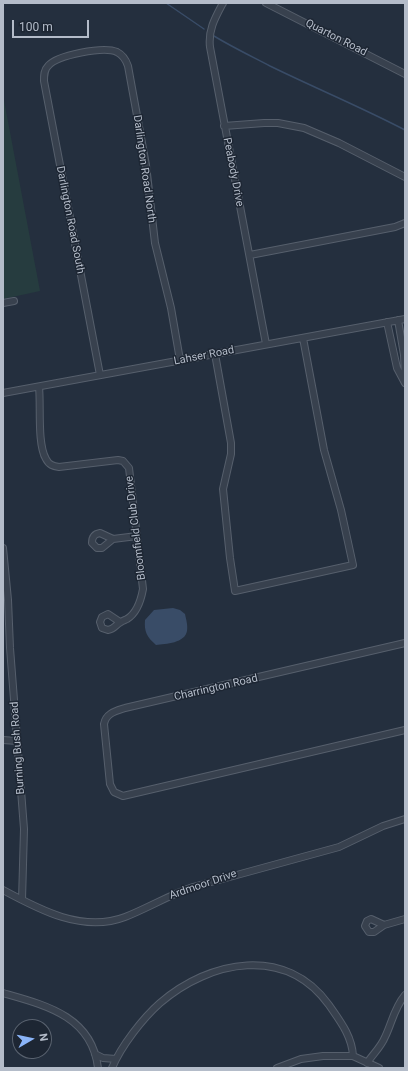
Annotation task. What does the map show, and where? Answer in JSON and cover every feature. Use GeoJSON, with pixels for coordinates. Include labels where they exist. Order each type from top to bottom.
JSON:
{"type":"FeatureCollection","features":[{"type":"Feature","properties":{"kind":"street","name":"Peabody Drive"},"geometry":{"type":"LineString","coordinates":[[223,3],[212,24],[209,40],[266,344]]}},
{"type":"Feature","properties":{"kind":"street","name":"Quarton Road"},"geometry":{"type":"LineString","coordinates":[[266,3],[405,74]]}},
{"type":"Feature","properties":{"kind":"street","name":"Darlington Road North"},"geometry":{"type":"LineString","coordinates":[[48,65],[55,60],[64,57],[101,50],[117,52],[126,62],[130,76],[146,165],[156,248],[171,308],[180,360]]}},
{"type":"Feature","properties":{"kind":"street","name":"Darlington Road South"},"geometry":{"type":"LineString","coordinates":[[48,65],[45,72],[44,86],[100,375]]}},
{"type":"Feature","properties":{"kind":"street"},"geometry":{"type":"LineString","coordinates":[[224,126],[264,122],[304,128],[339,143],[405,177]]}},
{"type":"Feature","properties":{"kind":"street"},"geometry":{"type":"LineString","coordinates":[[250,255],[389,228],[405,223]]}},
{"type":"Feature","properties":{"kind":"street"},"geometry":{"type":"LineString","coordinates":[[3,303],[14,301]]}},
{"type":"Feature","properties":{"kind":"street","name":"Lahser Road"},"geometry":{"type":"LineString","coordinates":[[3,393],[405,319]]}},
{"type":"Feature","properties":{"kind":"street"},"geometry":{"type":"LineString","coordinates":[[398,320],[404,356],[405,376]]}},
{"type":"Feature","properties":{"kind":"street"},"geometry":{"type":"LineString","coordinates":[[387,322],[397,368],[405,383]]}},
{"type":"Feature","properties":{"kind":"street"},"geometry":{"type":"LineString","coordinates":[[215,354],[231,443],[231,454],[223,489],[235,590],[353,565],[341,510],[324,450],[303,338]]}},
{"type":"Feature","properties":{"kind":"street","name":"Bloomfield Club Drive"},"geometry":{"type":"LineString","coordinates":[[39,387],[42,443],[46,461],[53,466],[58,467],[123,461],[130,472],[143,582],[142,595],[136,610],[128,619],[120,622]]}},
{"type":"Feature","properties":{"kind":"street"},"geometry":{"type":"LineString","coordinates":[[113,539],[137,536]]}},
{"type":"Feature","properties":{"kind":"street","name":"Burning Bush Road"},"geometry":{"type":"LineString","coordinates":[[3,548],[6,579],[6,643],[17,741],[24,829],[22,900]]}},
{"type":"Feature","properties":{"kind":"street","name":"Charrington Road"},"geometry":{"type":"LineString","coordinates":[[405,643],[125,708],[111,714],[105,720],[104,728],[110,784],[116,794],[123,796],[405,730]]}},
{"type":"Feature","properties":{"kind":"street"},"geometry":{"type":"LineString","coordinates":[[3,740],[17,741]]}},
{"type":"Feature","properties":{"kind":"street","name":"Ardmoor Drive"},"geometry":{"type":"LineString","coordinates":[[3,890],[57,916],[74,921],[90,923],[112,920],[126,916],[193,886],[339,847],[384,826],[405,819]]}},
{"type":"Feature","properties":{"kind":"street"},"geometry":{"type":"LineString","coordinates":[[384,925],[405,919]]}},
{"type":"Feature","properties":{"kind":"street"},"geometry":{"type":"LineString","coordinates":[[112,1068],[144,1020],[155,1007],[169,996],[184,986],[206,975],[236,966],[253,964],[272,966],[288,971],[297,975],[316,989],[328,1003],[348,1035],[351,1041],[353,1056]]}},
{"type":"Feature","properties":{"kind":"street"},"geometry":{"type":"LineString","coordinates":[[3,994],[46,1006],[62,1014],[75,1024],[84,1034],[96,1054],[98,1068]]}},
{"type":"Feature","properties":{"kind":"street"},"geometry":{"type":"LineString","coordinates":[[368,1065],[382,1044],[396,1007],[405,995]]}},
{"type":"Feature","properties":{"kind":"street"},"geometry":{"type":"LineString","coordinates":[[96,1054],[103,1058],[116,1060]]}},
{"type":"Feature","properties":{"kind":"street"},"geometry":{"type":"LineString","coordinates":[[277,1068],[306,1058],[323,1056],[353,1056],[368,1065],[379,1068]]}},
{"type":"Feature","properties":{"kind":"green space"},"geometry":{"type":"Polygon","coordinates":[[[3,95],[40,291],[3,299],[3,95]]]}},
{"type":"Feature","properties":{"kind":"water"},"geometry":{"type":"Polygon","coordinates":[[[173,608],[180,610],[185,614],[187,627],[186,635],[174,642],[156,645],[147,634],[145,620],[154,610],[173,608]]]}},
{"type":"Feature","properties":{"kind":"waterway"},"geometry":{"type":"LineString","coordinates":[[166,3],[204,29]]}},
{"type":"Feature","properties":{"kind":"waterway"},"geometry":{"type":"LineString","coordinates":[[214,36],[270,66],[372,113],[405,130]]}}]}
